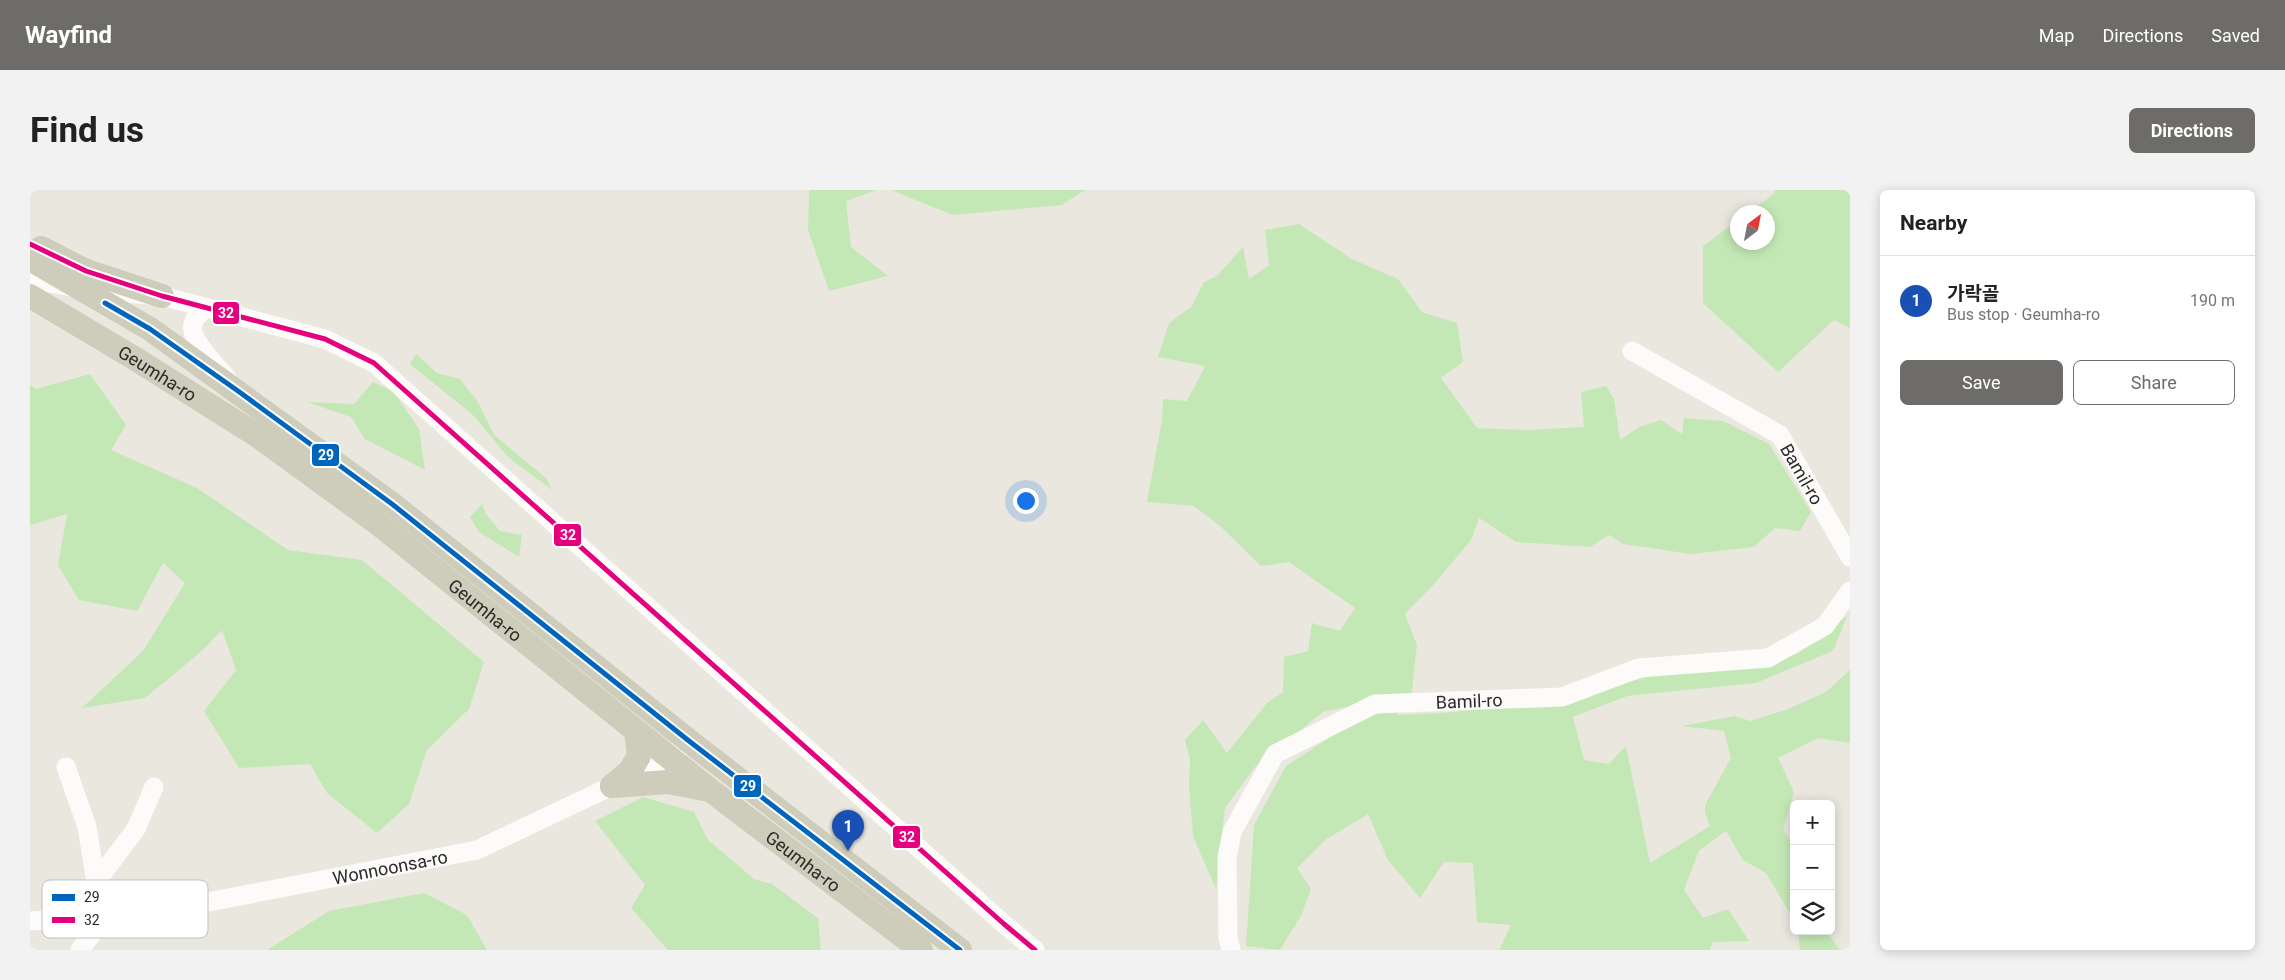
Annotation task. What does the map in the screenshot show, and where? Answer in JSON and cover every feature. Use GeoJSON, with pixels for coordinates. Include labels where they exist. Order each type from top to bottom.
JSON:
{"type":"FeatureCollection","features":[{"type":"Feature","properties":{"kind":"main road"},"geometry":{"type":"LineString","coordinates":[[30,244],[86,271],[162,296]]}},
{"type":"Feature","properties":{"kind":"main road","name":"Geumha-ro"},"geometry":{"type":"LineString","coordinates":[[30,259],[150,329],[392,504],[689,741],[960,950]]}},
{"type":"Feature","properties":{"kind":"main road","name":"Geumha-ro"},"geometry":{"type":"LineString","coordinates":[[30,296],[255,434],[376,522],[710,790],[921,950]]}},
{"type":"Feature","properties":{"kind":"main road"},"geometry":{"type":"LineString","coordinates":[[612,786],[630,771],[639,756],[636,730]]}},
{"type":"Feature","properties":{"kind":"main road"},"geometry":{"type":"LineString","coordinates":[[612,786],[668,782],[710,790]]}},
{"type":"Feature","properties":{"kind":"street"},"geometry":{"type":"LineString","coordinates":[[30,280],[80,288],[162,296],[325,339],[374,363],[989,911],[1036,950]]}},
{"type":"Feature","properties":{"kind":"street"},"geometry":{"type":"LineString","coordinates":[[206,308],[192,325],[197,343],[238,391]]}},
{"type":"Feature","properties":{"kind":"street","name":"Bamil-ro"},"geometry":{"type":"LineString","coordinates":[[1632,351],[1780,435],[1850,557]]}},
{"type":"Feature","properties":{"kind":"street","name":"Bamil-ro"},"geometry":{"type":"LineString","coordinates":[[1231,950],[1228,938],[1227,857],[1232,832],[1275,754],[1376,704],[1562,697],[1639,668],[1768,658],[1825,626],[1850,591]]}},
{"type":"Feature","properties":{"kind":"street","name":"Wonnoonsa-ro"},"geometry":{"type":"LineString","coordinates":[[208,901],[477,850],[669,757],[689,741]]}},
{"type":"Feature","properties":{"kind":"street"},"geometry":{"type":"LineString","coordinates":[[66,767],[87,827],[96,880]]}},
{"type":"Feature","properties":{"kind":"street"},"geometry":{"type":"LineString","coordinates":[[98,880],[136,829],[154,787]]}},
{"type":"Feature","properties":{"kind":"street"},"geometry":{"type":"LineString","coordinates":[[80,950],[89,938]]}},
{"type":"Feature","properties":{"kind":"green space"},"geometry":{"type":"Polygon","coordinates":[[[809,190],[877,190],[846,201],[851,247],[888,276],[829,291],[808,230],[809,190]]]}},
{"type":"Feature","properties":{"kind":"green space"},"geometry":{"type":"Polygon","coordinates":[[[891,190],[1085,190],[1062,205],[953,215],[891,190]]]}},
{"type":"Feature","properties":{"kind":"green space"},"geometry":{"type":"Polygon","coordinates":[[[1775,190],[1850,190],[1850,328],[1834,320],[1778,372],[1703,303],[1703,246],[1730,226],[1730,250],[1775,250],[1775,205],[1759,205],[1774,194],[1775,190]]]}},
{"type":"Feature","properties":{"kind":"green space"},"geometry":{"type":"Polygon","coordinates":[[[1299,224],[1352,259],[1398,279],[1422,312],[1457,323],[1463,362],[1441,378],[1477,428],[1526,430],[1584,427],[1581,392],[1606,386],[1614,399],[1620,440],[1639,427],[1661,420],[1682,434],[1684,418],[1723,421],[1769,444],[1811,512],[1800,531],[1775,528],[1754,547],[1691,554],[1623,544],[1609,535],[1590,547],[1516,542],[1479,518],[1471,540],[1436,582],[1405,614],[1417,645],[1412,691],[1397,715],[1441,713],[1556,702],[1662,673],[1740,668],[1797,654],[1847,616],[1833,651],[1756,683],[1627,696],[1573,717],[1584,760],[1609,764],[1626,746],[1650,863],[1710,826],[1705,813],[1705,805],[1731,758],[1724,731],[1681,726],[1735,716],[1750,721],[1788,709],[1826,692],[1850,670],[1850,743],[1818,738],[1778,758],[1794,792],[1792,800],[1790,800],[1783,830],[1790,840],[1790,913],[1766,873],[1743,860],[1726,831],[1699,851],[1684,890],[1703,918],[1728,909],[1749,941],[1712,942],[1710,950],[1499,950],[1511,925],[1477,922],[1473,863],[1444,862],[1420,898],[1388,860],[1368,814],[1325,840],[1297,868],[1311,889],[1301,916],[1280,950],[1246,946],[1254,825],[1286,766],[1332,736],[1347,707],[1323,712],[1255,767],[1225,808],[1216,889],[1193,836],[1189,786],[1190,760],[1185,740],[1203,720],[1227,753],[1267,703],[1283,692],[1284,657],[1308,651],[1312,623],[1340,631],[1355,608],[1289,562],[1261,566],[1220,526],[1194,506],[1147,502],[1162,420],[1163,399],[1187,401],[1205,366],[1158,357],[1169,323],[1192,306],[1204,282],[1217,276],[1243,247],[1249,279],[1269,265],[1265,230],[1299,224]]]}},
{"type":"Feature","properties":{"kind":"green space"},"geometry":{"type":"Polygon","coordinates":[[[416,354],[437,373],[460,379],[478,402],[494,435],[546,478],[552,490],[508,457],[474,416],[410,364],[416,354]]]}},
{"type":"Feature","properties":{"kind":"green space"},"geometry":{"type":"Polygon","coordinates":[[[90,374],[126,425],[111,450],[197,488],[288,550],[362,560],[484,662],[469,709],[427,750],[409,804],[377,833],[327,793],[310,764],[239,768],[204,711],[236,670],[222,630],[203,650],[145,698],[82,708],[143,651],[185,583],[163,563],[137,611],[79,600],[58,565],[67,514],[30,525],[30,385],[36,389],[90,374]]]}},
{"type":"Feature","properties":{"kind":"green space"},"geometry":{"type":"Polygon","coordinates":[[[373,382],[393,391],[419,429],[425,470],[365,439],[351,417],[307,402],[354,404],[373,382]]]}},
{"type":"Feature","properties":{"kind":"green space"},"geometry":{"type":"Polygon","coordinates":[[[482,504],[486,514],[500,531],[522,535],[519,557],[479,532],[470,517],[482,504]]]}},
{"type":"Feature","properties":{"kind":"green space"},"geometry":{"type":"Polygon","coordinates":[[[643,797],[694,812],[708,840],[754,879],[772,884],[818,918],[821,950],[668,950],[631,908],[645,885],[595,821],[643,797]]]}},
{"type":"Feature","properties":{"kind":"green space"},"geometry":{"type":"Polygon","coordinates":[[[424,893],[467,915],[487,950],[267,950],[329,911],[424,893]]]}},
{"type":"Feature","properties":{"kind":"green space"},"geometry":{"type":"Polygon","coordinates":[[[1798,935],[1829,935],[1840,950],[1800,950],[1798,935]]]}},
{"type":"Feature","properties":{"kind":"transit line","name":"32"},"geometry":{"type":"LineString","coordinates":[[30,244],[86,271],[162,296],[325,339],[374,363],[1035,950]]}},
{"type":"Feature","properties":{"kind":"transit line","name":"29"},"geometry":{"type":"LineString","coordinates":[[105,303],[150,329],[392,504],[689,741],[960,950]]}},
{"type":"Feature","properties":{"kind":"place","name":"가락골"},"geometry":{"type":"Point","coordinates":[848,851]}}]}
